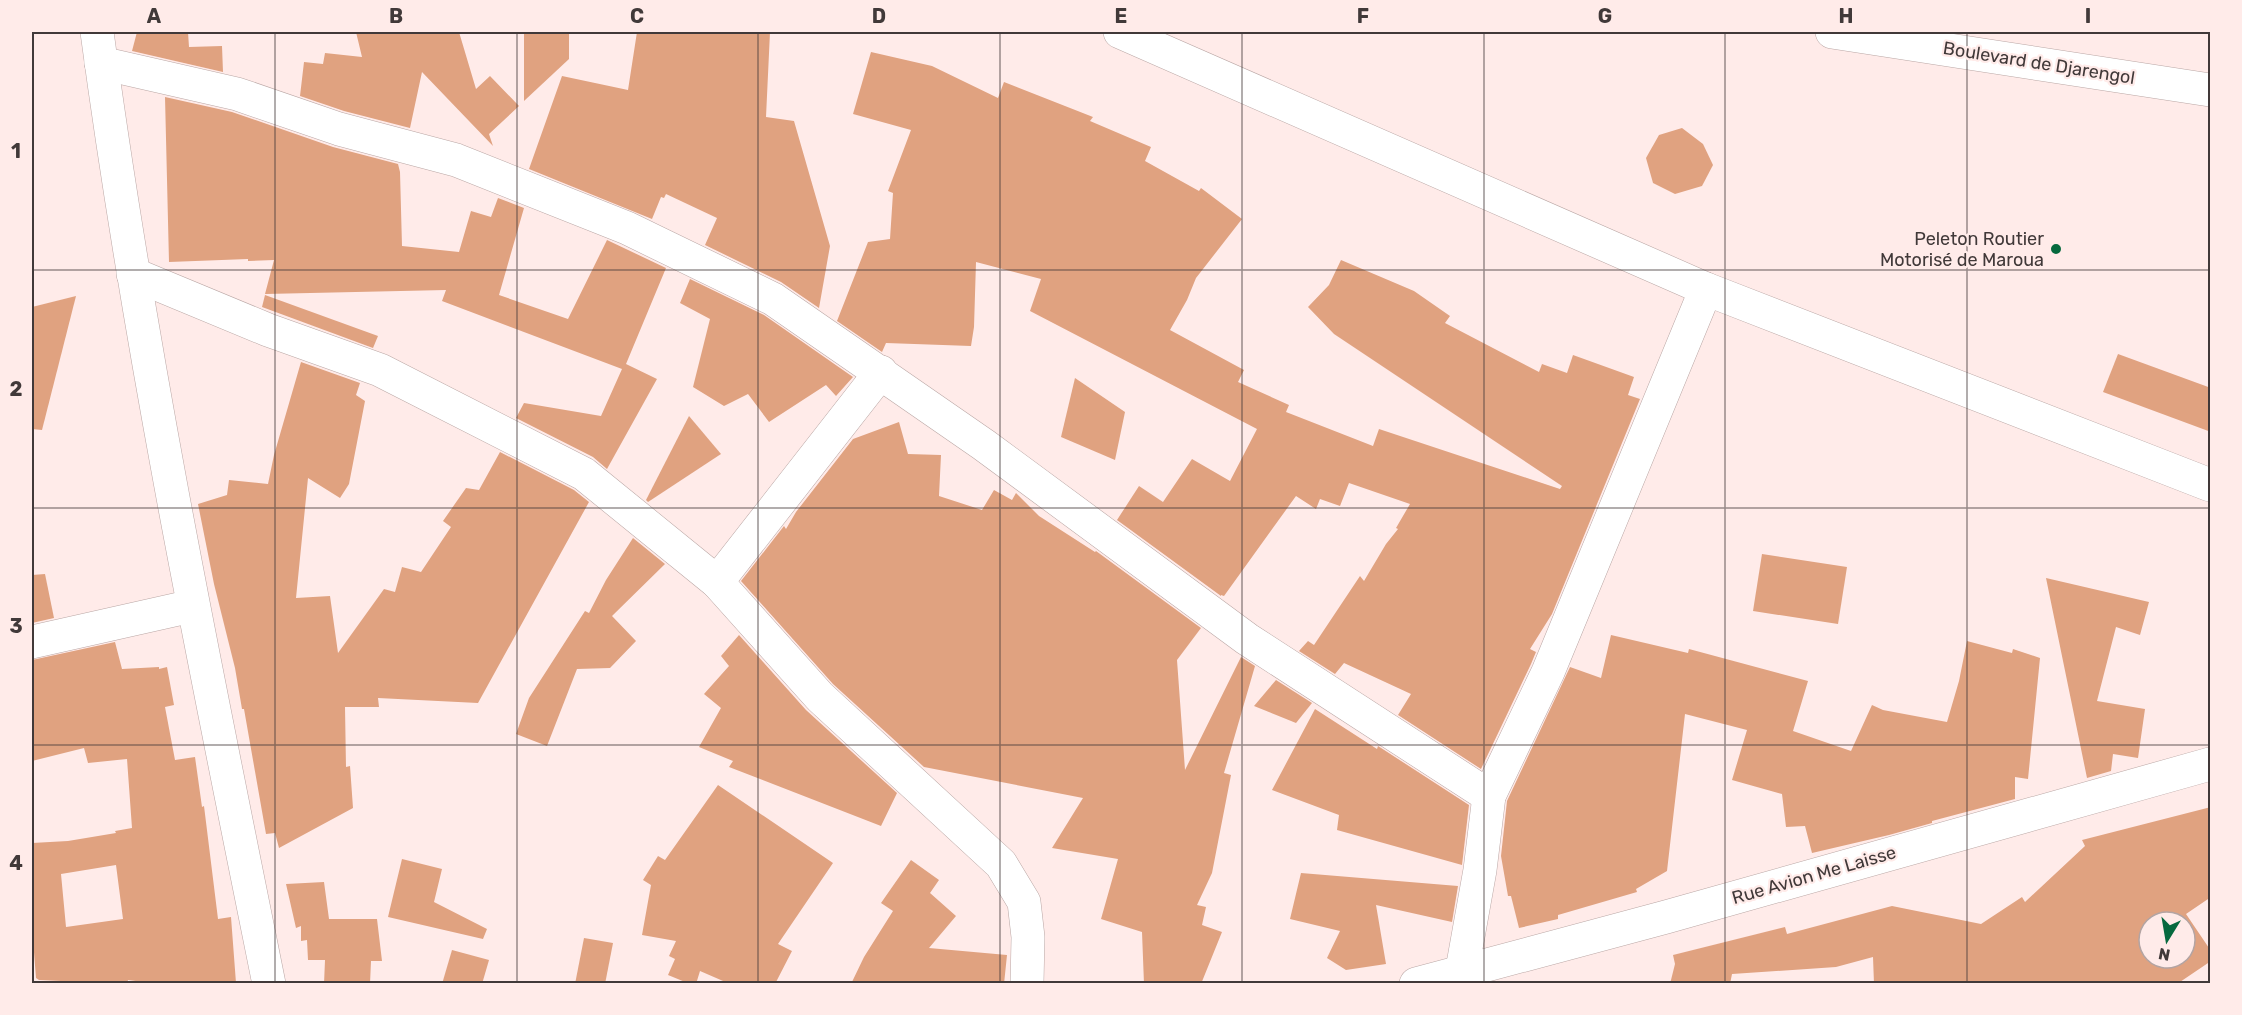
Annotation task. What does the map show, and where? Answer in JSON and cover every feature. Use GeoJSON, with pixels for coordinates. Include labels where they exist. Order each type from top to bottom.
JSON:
{"type":"FeatureCollection","features":[{"type":"Feature","properties":{"kind":"street"},"geometry":{"type":"LineString","coordinates":[[1120,32],[1706,289],[2211,485]]}},
{"type":"Feature","properties":{"kind":"street","name":"Boulevard de Djarengol"},"geometry":{"type":"LineString","coordinates":[[1832,32],[2211,90]]}},
{"type":"Feature","properties":{"kind":"street"},"geometry":{"type":"LineString","coordinates":[[269,984],[192,606],[134,274],[99,47],[339,129],[456,160],[627,228],[773,299],[984,445],[1247,639],[1489,796]]}},
{"type":"Feature","properties":{"kind":"street"},"geometry":{"type":"LineString","coordinates":[[134,274],[268,330],[380,370],[584,474],[717,582],[820,697],[1001,864],[1024,902],[1028,937],[1027,984]]}},
{"type":"Feature","properties":{"kind":"street"},"geometry":{"type":"LineString","coordinates":[[1462,970],[1480,870],[1489,796],[1548,672],[1706,289]]}},
{"type":"Feature","properties":{"kind":"street"},"geometry":{"type":"LineString","coordinates":[[717,582],[881,372]]}},
{"type":"Feature","properties":{"kind":"street"},"geometry":{"type":"LineString","coordinates":[[32,642],[192,606]]}},
{"type":"Feature","properties":{"kind":"street","name":"Rue Avion Me Laisse"},"geometry":{"type":"LineString","coordinates":[[1416,984],[1666,917],[2211,764]]}},
{"type":"Feature","properties":{"kind":"building"},"geometry":{"type":"Polygon","coordinates":[[[137,32],[188,32],[189,47],[222,46],[223,72],[132,51],[137,32]]]}},
{"type":"Feature","properties":{"kind":"building"},"geometry":{"type":"Polygon","coordinates":[[[356,32],[459,32],[476,89],[490,76],[519,106],[489,134],[493,146],[422,72],[410,128],[344,111],[300,96],[304,62],[323,64],[325,53],[362,57],[356,32]]]}},
{"type":"Feature","properties":{"kind":"building"},"geometry":{"type":"Polygon","coordinates":[[[524,32],[569,32],[569,59],[524,101],[524,32]]]}},
{"type":"Feature","properties":{"kind":"building"},"geometry":{"type":"Polygon","coordinates":[[[637,32],[770,32],[766,117],[794,121],[830,246],[819,308],[781,282],[705,245],[717,218],[666,194],[664,198],[661,197],[652,219],[529,169],[562,76],[628,90],[637,32]]]}},
{"type":"Feature","properties":{"kind":"building"},"geometry":{"type":"Polygon","coordinates":[[[871,52],[932,66],[998,98],[1004,82],[1093,117],[1090,121],[1151,147],[1145,161],[1199,191],[1201,188],[1242,219],[1196,278],[1170,330],[1244,370],[1238,382],[1289,405],[1286,412],[1373,446],[1379,429],[1560,489],[1562,486],[1334,334],[1308,307],[1329,285],[1341,260],[1414,291],[1450,316],[1445,323],[1539,372],[1542,364],[1567,373],[1573,355],[1634,377],[1628,395],[1640,399],[1552,614],[1530,649],[1536,652],[1531,664],[1481,769],[1398,715],[1411,694],[1344,663],[1335,674],[1299,651],[1308,641],[1314,645],[1360,576],[1364,581],[1386,544],[1398,529],[1396,528],[1410,504],[1349,483],[1340,506],[1320,499],[1316,509],[1296,496],[1224,596],[1221,596],[1117,520],[1139,486],[1163,502],[1192,459],[1230,481],[1257,429],[1030,311],[1041,279],[976,262],[974,327],[971,346],[886,343],[882,352],[837,321],[868,242],[890,239],[893,193],[888,191],[911,130],[853,114],[871,52]]]}},
{"type":"Feature","properties":{"kind":"building"},"geometry":{"type":"Polygon","coordinates":[[[165,97],[232,112],[333,147],[398,164],[402,246],[459,252],[471,211],[491,217],[498,198],[524,208],[499,295],[568,319],[607,240],[666,268],[626,364],[657,379],[607,469],[593,457],[516,418],[524,403],[601,416],[622,369],[442,301],[446,290],[265,294],[274,260],[169,262],[165,97]]]}},
{"type":"Feature","properties":{"kind":"building"},"geometry":{"type":"Polygon","coordinates":[[[1682,128],[1703,144],[1713,165],[1702,186],[1675,194],[1653,183],[1646,158],[1659,135],[1682,128]]]}},
{"type":"Feature","properties":{"kind":"building"},"geometry":{"type":"Polygon","coordinates":[[[690,279],[764,315],[853,377],[836,396],[826,385],[769,422],[748,394],[724,406],[693,387],[710,319],[680,303],[690,279]]]}},
{"type":"Feature","properties":{"kind":"building"},"geometry":{"type":"Polygon","coordinates":[[[265,295],[378,336],[373,348],[262,307],[265,295]]]}},
{"type":"Feature","properties":{"kind":"building"},"geometry":{"type":"Polygon","coordinates":[[[76,296],[42,430],[32,429],[32,307],[76,296]]]}},
{"type":"Feature","properties":{"kind":"building"},"geometry":{"type":"Polygon","coordinates":[[[2118,354],[2211,388],[2211,432],[2103,392],[2118,354]]]}},
{"type":"Feature","properties":{"kind":"building"},"geometry":{"type":"Polygon","coordinates":[[[301,362],[360,383],[356,395],[365,401],[349,484],[340,498],[308,478],[296,598],[330,596],[338,653],[384,589],[395,592],[402,567],[421,572],[451,527],[443,521],[466,488],[479,490],[500,452],[574,490],[589,502],[478,703],[378,698],[379,707],[345,707],[346,767],[350,766],[353,808],[279,848],[275,833],[266,834],[244,709],[242,709],[198,504],[227,495],[229,480],[268,484],[301,362]]]}},
{"type":"Feature","properties":{"kind":"building"},"geometry":{"type":"Polygon","coordinates":[[[1075,378],[1125,412],[1115,460],[1061,437],[1075,378]]]}},
{"type":"Feature","properties":{"kind":"building"},"geometry":{"type":"Polygon","coordinates":[[[689,416],[721,454],[648,502],[646,500],[689,416]]]}},
{"type":"Feature","properties":{"kind":"building"},"geometry":{"type":"Polygon","coordinates":[[[899,422],[908,454],[941,455],[939,496],[982,510],[994,490],[1012,500],[1016,493],[1039,516],[1096,551],[1201,628],[1177,660],[1185,770],[1241,657],[1255,666],[1224,773],[1231,775],[1212,873],[1197,905],[1206,907],[1202,925],[1222,932],[1201,984],[1144,984],[1142,932],[1101,919],[1118,859],[1052,848],[1083,798],[924,767],[833,684],[741,581],[784,526],[786,529],[796,512],[853,439],[899,422]]]}},
{"type":"Feature","properties":{"kind":"building"},"geometry":{"type":"Polygon","coordinates":[[[633,538],[665,564],[612,616],[636,641],[610,668],[577,669],[547,746],[516,734],[529,698],[585,611],[589,613],[606,580],[633,538]]]}},
{"type":"Feature","properties":{"kind":"building"},"geometry":{"type":"Polygon","coordinates":[[[1762,554],[1847,567],[1838,624],[1753,611],[1762,554]]]}},
{"type":"Feature","properties":{"kind":"building"},"geometry":{"type":"Polygon","coordinates":[[[45,574],[54,618],[32,623],[32,575],[45,574]]]}},
{"type":"Feature","properties":{"kind":"building"},"geometry":{"type":"Polygon","coordinates":[[[2046,578],[2149,602],[2140,635],[2116,627],[2097,701],[2145,709],[2138,758],[2113,754],[2111,771],[2087,778],[2046,578]]]}},
{"type":"Feature","properties":{"kind":"building"},"geometry":{"type":"Polygon","coordinates":[[[739,635],[806,710],[897,793],[881,826],[729,767],[733,761],[699,747],[721,708],[704,694],[729,666],[721,656],[739,635]]]}},
{"type":"Feature","properties":{"kind":"building"},"geometry":{"type":"Polygon","coordinates":[[[1611,635],[1688,653],[1689,649],[1808,681],[1793,731],[1851,751],[1872,705],[1883,710],[1947,722],[1959,681],[1967,641],[2012,653],[2013,649],[2040,658],[2028,779],[2015,777],[2015,799],[1889,835],[1812,853],[1805,826],[1786,827],[1782,794],[1732,780],[1747,730],[1685,714],[1667,871],[1636,889],[1637,892],[1558,915],[1558,919],[1519,928],[1511,896],[1508,896],[1501,856],[1507,801],[1570,667],[1601,678],[1611,635]]]}},
{"type":"Feature","properties":{"kind":"building"},"geometry":{"type":"Polygon","coordinates":[[[115,642],[122,669],[167,667],[174,705],[165,707],[175,760],[195,757],[202,807],[204,806],[218,919],[231,917],[236,983],[151,983],[128,980],[127,984],[36,978],[32,927],[32,843],[68,841],[132,828],[127,759],[88,763],[84,748],[32,761],[32,660],[115,642]],[[116,865],[61,874],[66,927],[123,919],[116,865]]]}},
{"type":"Feature","properties":{"kind":"building"},"geometry":{"type":"Polygon","coordinates":[[[1276,680],[1312,703],[1296,723],[1254,706],[1276,680]]]}},
{"type":"Feature","properties":{"kind":"building"},"geometry":{"type":"Polygon","coordinates":[[[1315,709],[1377,749],[1378,746],[1469,805],[1462,865],[1337,830],[1339,815],[1272,790],[1315,709]]]}},
{"type":"Feature","properties":{"kind":"building"},"geometry":{"type":"Polygon","coordinates":[[[718,785],[833,863],[778,944],[792,951],[775,984],[730,984],[700,971],[696,984],[690,984],[668,975],[675,959],[669,956],[676,941],[642,935],[651,885],[643,880],[658,856],[665,860],[718,785]]]}},
{"type":"Feature","properties":{"kind":"building"},"geometry":{"type":"Polygon","coordinates":[[[2211,807],[2211,897],[2192,910],[2137,910],[2137,970],[2197,970],[2197,930],[2211,951],[2211,961],[2177,984],[1874,984],[1873,957],[1836,967],[1732,974],[1730,984],[1670,984],[1675,964],[1673,955],[1785,927],[1787,934],[1892,906],[1981,924],[2022,897],[2025,902],[2085,846],[2082,840],[2211,807]]]}},
{"type":"Feature","properties":{"kind":"building"},"geometry":{"type":"Polygon","coordinates":[[[402,859],[442,869],[434,902],[487,929],[483,939],[388,917],[402,859]]]}},
{"type":"Feature","properties":{"kind":"building"},"geometry":{"type":"Polygon","coordinates":[[[911,860],[939,880],[930,893],[956,916],[929,948],[1007,955],[1004,984],[851,984],[864,957],[893,911],[881,903],[911,860]]]}},
{"type":"Feature","properties":{"kind":"building"},"geometry":{"type":"Polygon","coordinates":[[[1301,873],[1458,886],[1452,922],[1376,905],[1386,964],[1346,970],[1327,958],[1340,931],[1290,919],[1301,873]]]}},
{"type":"Feature","properties":{"kind":"building"},"geometry":{"type":"Polygon","coordinates":[[[324,882],[329,919],[377,919],[382,961],[371,961],[370,984],[324,984],[325,960],[308,960],[307,940],[301,941],[301,926],[296,928],[286,884],[324,882]]]}},
{"type":"Feature","properties":{"kind":"building"},"geometry":{"type":"Polygon","coordinates":[[[584,938],[613,943],[605,984],[575,984],[584,938]]]}},
{"type":"Feature","properties":{"kind":"building"},"geometry":{"type":"Polygon","coordinates":[[[452,950],[489,960],[482,984],[442,984],[452,950]]]}},
{"type":"Feature","properties":{"kind":"place","name":"Peleton Routier Motorisé de Maroua"},"geometry":{"type":"Point","coordinates":[2056,249]}}]}
